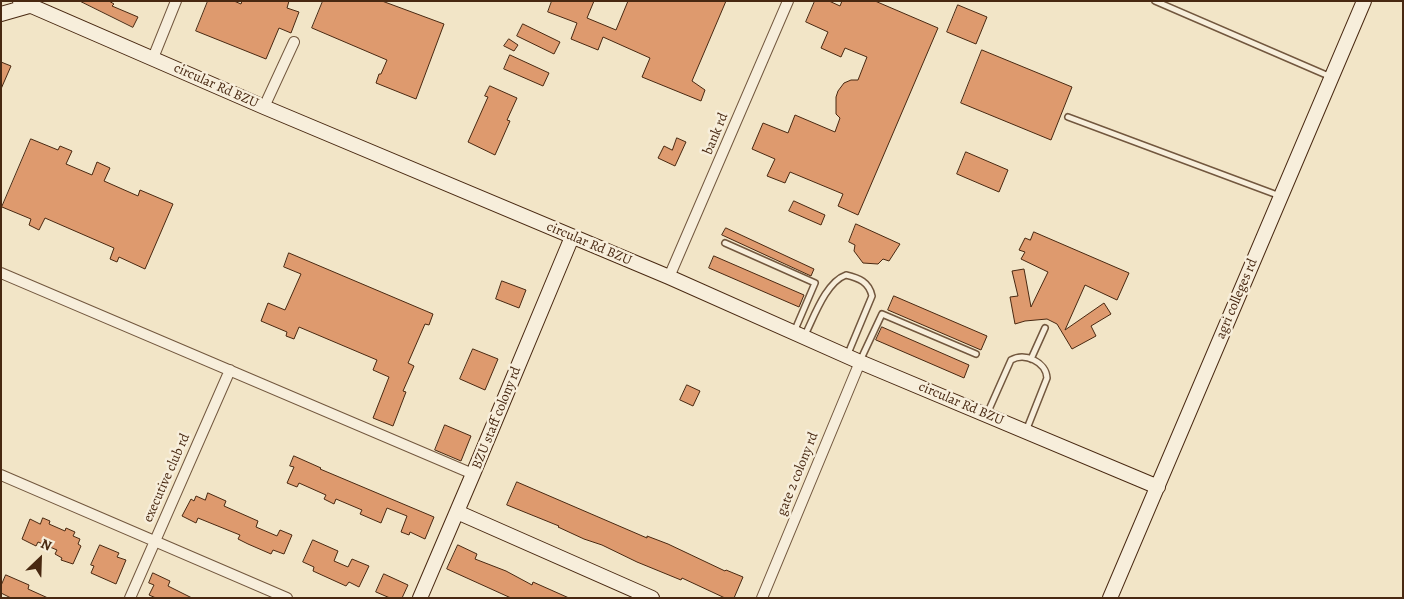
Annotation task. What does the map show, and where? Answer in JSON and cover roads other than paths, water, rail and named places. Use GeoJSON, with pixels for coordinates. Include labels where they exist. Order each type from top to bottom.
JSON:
{"type":"FeatureCollection","features":[{"type":"Feature","properties":{"kind":"street"},"geometry":{"type":"LineString","coordinates":[[153,58],[176,1]]}},
{"type":"Feature","properties":{"kind":"street","name":"bank rd"},"geometry":{"type":"LineString","coordinates":[[669,277],[788,1]]}},
{"type":"Feature","properties":{"kind":"street","name":"agri colleges rd"},"geometry":{"type":"LineString","coordinates":[[1110,598],[1364,1]]}},
{"type":"Feature","properties":{"kind":"street"},"geometry":{"type":"LineString","coordinates":[[1,14],[25,4]]}},
{"type":"Feature","properties":{"kind":"street","name":"circular Rd BZU"},"geometry":{"type":"LineString","coordinates":[[25,4],[264,107],[669,277],[860,362],[1158,487]]}},
{"type":"Feature","properties":{"kind":"street"},"geometry":{"type":"LineString","coordinates":[[264,107],[294,42]]}},
{"type":"Feature","properties":{"kind":"street","name":"BZU staff colony rd"},"geometry":{"type":"LineString","coordinates":[[420,598],[572,236]]}},
{"type":"Feature","properties":{"kind":"street"},"geometry":{"type":"LineString","coordinates":[[1,272],[473,474]]}},
{"type":"Feature","properties":{"kind":"street","name":"gate 2 colony rd"},"geometry":{"type":"LineString","coordinates":[[762,598],[860,362]]}},
{"type":"Feature","properties":{"kind":"street","name":"executive club rd"},"geometry":{"type":"LineString","coordinates":[[130,598],[230,370]]}},
{"type":"Feature","properties":{"kind":"street"},"geometry":{"type":"LineString","coordinates":[[1,475],[287,598]]}},
{"type":"Feature","properties":{"kind":"street"},"geometry":{"type":"LineString","coordinates":[[457,512],[652,598]]}},
{"type":"Feature","properties":{"kind":"lane"},"geometry":{"type":"LineString","coordinates":[[1155,1],[1331,77]]}},
{"type":"Feature","properties":{"kind":"lane"},"geometry":{"type":"LineString","coordinates":[[1068,117],[1281,196]]}},
{"type":"Feature","properties":{"kind":"lane"},"geometry":{"type":"LineString","coordinates":[[725,243],[815,283],[799,335]]}},
{"type":"Feature","properties":{"kind":"lane"},"geometry":{"type":"LineString","coordinates":[[799,335],[834,282],[846,274],[854,277],[865,282],[870,288],[872,296],[847,356]]}},
{"type":"Feature","properties":{"kind":"lane"},"geometry":{"type":"LineString","coordinates":[[860,362],[882,314],[976,354]]}},
{"type":"Feature","properties":{"kind":"lane"},"geometry":{"type":"LineString","coordinates":[[1032,359],[1045,328]]}},
{"type":"Feature","properties":{"kind":"lane"},"geometry":{"type":"LineString","coordinates":[[987,415],[1011,360],[1022,356],[1032,359],[1041,365],[1046,372],[1047,378],[1026,432]]}}]}
